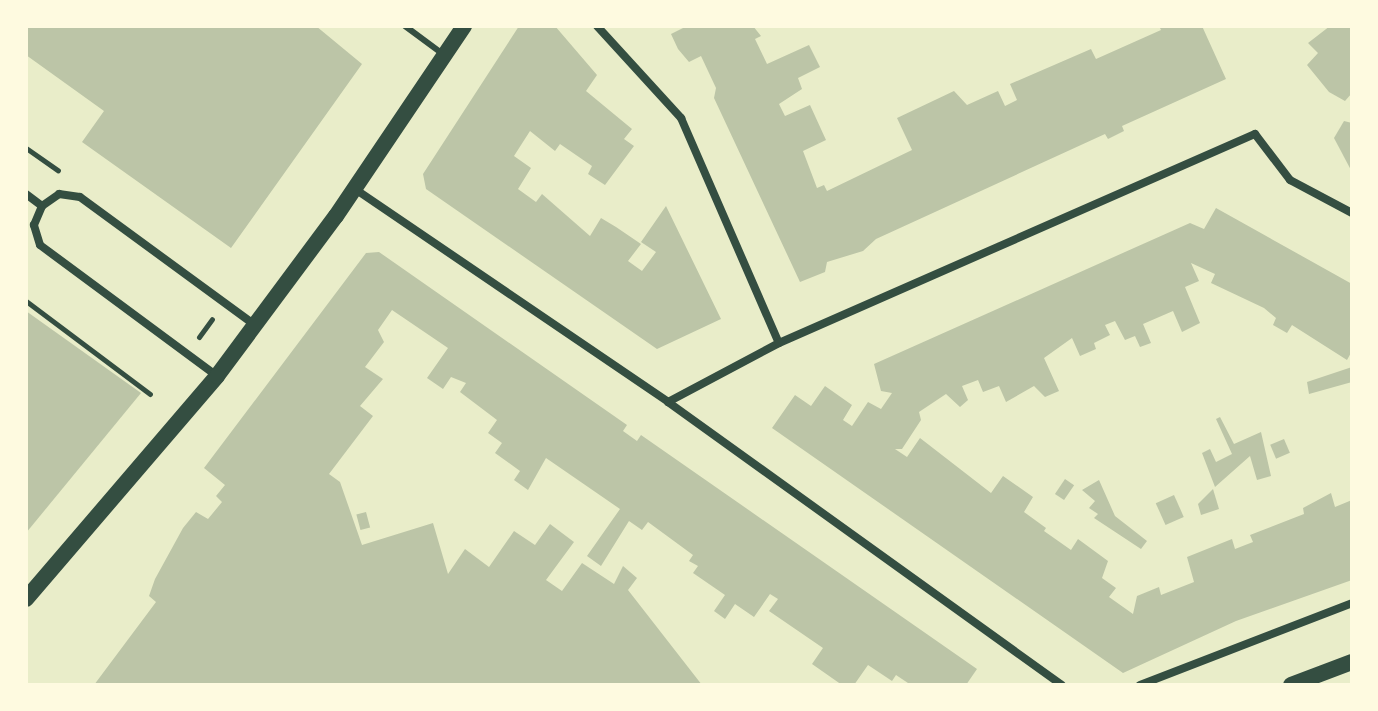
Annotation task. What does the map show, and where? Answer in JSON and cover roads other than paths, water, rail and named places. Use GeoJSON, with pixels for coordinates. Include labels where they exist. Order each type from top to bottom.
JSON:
{"type":"FeatureCollection","features":[{"type":"Feature","properties":{"kind":"main road"},"geometry":{"type":"LineString","coordinates":[[26,599],[217,376],[256,325],[355,189],[464,26]]}},
{"type":"Feature","properties":{"kind":"main road"},"geometry":{"type":"LineString","coordinates":[[1291,685],[1352,662]]}},
{"type":"Feature","properties":{"kind":"street"},"geometry":{"type":"LineString","coordinates":[[597,26],[681,118],[779,343]]}},
{"type":"Feature","properties":{"kind":"street"},"geometry":{"type":"LineString","coordinates":[[668,402],[779,343],[1255,134],[1290,180],[1352,213]]}},
{"type":"Feature","properties":{"kind":"street"},"geometry":{"type":"LineString","coordinates":[[355,189],[668,402],[1062,685]]}},
{"type":"Feature","properties":{"kind":"street"},"geometry":{"type":"LineString","coordinates":[[26,194],[42,206]]}},
{"type":"Feature","properties":{"kind":"street"},"geometry":{"type":"LineString","coordinates":[[217,376],[40,245],[34,225],[42,206],[59,194],[80,197],[256,325]]}},
{"type":"Feature","properties":{"kind":"street"},"geometry":{"type":"LineString","coordinates":[[1140,685],[1352,603]]}},
{"type":"Feature","properties":{"kind":"lane"},"geometry":{"type":"LineString","coordinates":[[405,26],[444,56]]}}]}
